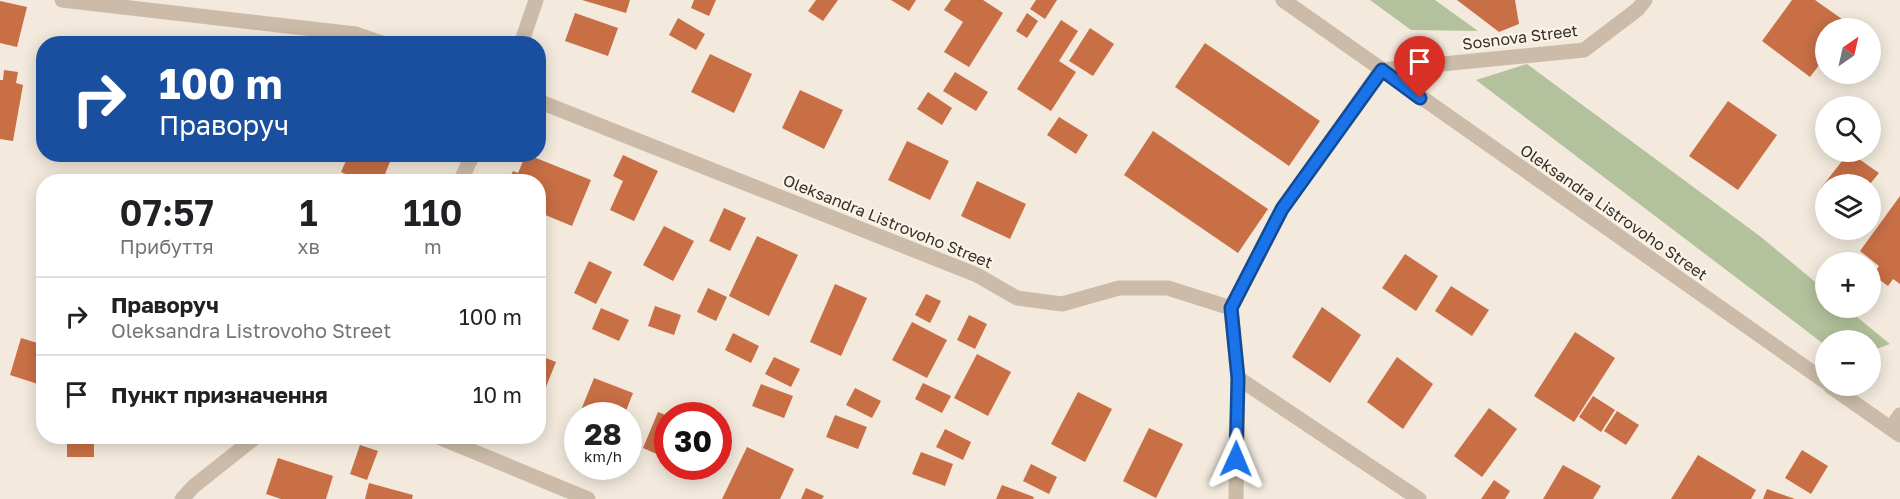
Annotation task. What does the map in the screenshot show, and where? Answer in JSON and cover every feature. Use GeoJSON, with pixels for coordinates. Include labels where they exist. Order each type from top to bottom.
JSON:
{"type":"FeatureCollection","features":[{"type":"Feature","properties":{"kind":"street"},"geometry":{"type":"LineString","coordinates":[[62,0],[362,36]]}},
{"type":"Feature","properties":{"kind":"street"},"geometry":{"type":"LineString","coordinates":[[524,36],[536,0]]}},
{"type":"Feature","properties":{"kind":"street","name":"Oleksandra Listrovoho Street"},"geometry":{"type":"LineString","coordinates":[[1283,0],[1815,374]]}},
{"type":"Feature","properties":{"kind":"street","name":"Sosnova Street"},"geometry":{"type":"LineString","coordinates":[[1382,70],[1584,50],[1638,9],[1645,0]]}},
{"type":"Feature","properties":{"kind":"street"},"geometry":{"type":"LineString","coordinates":[[1236,499],[1238,378],[1231,308],[1282,209],[1382,70]]}},
{"type":"Feature","properties":{"kind":"street","name":"Oleksandra Listrovoho Street"},"geometry":{"type":"LineString","coordinates":[[546,104],[977,275],[1017,298],[1062,304],[1119,288],[1168,288],[1231,308]]}},
{"type":"Feature","properties":{"kind":"street"},"geometry":{"type":"LineString","coordinates":[[1238,378],[1419,499]]}},
{"type":"Feature","properties":{"kind":"street"},"geometry":{"type":"LineString","coordinates":[[1847,396],[1897,426]]}},
{"type":"Feature","properties":{"kind":"street"},"geometry":{"type":"LineString","coordinates":[[182,499],[194,486],[247,444]]}},
{"type":"Feature","properties":{"kind":"street"},"geometry":{"type":"LineString","coordinates":[[455,444],[588,499]]}},
{"type":"Feature","properties":{"kind":"green space"},"geometry":{"type":"Polygon","coordinates":[[[1370,0],[1435,0],[1478,31],[1411,30],[1370,0]]]}},
{"type":"Feature","properties":{"kind":"green space"},"geometry":{"type":"Polygon","coordinates":[[[1527,64],[1761,237],[1815,282],[1815,318],[1858,318],[1873,330],[1815,330],[1815,337],[1476,80],[1527,64]]]}},
{"type":"Feature","properties":{"kind":"green space"},"geometry":{"type":"Polygon","coordinates":[[[1881,337],[1890,344],[1881,347],[1881,337]]]}},
{"type":"Feature","properties":{"kind":"building"},"geometry":{"type":"Polygon","coordinates":[[[582,0],[630,0],[626,13],[582,0]]]}},
{"type":"Feature","properties":{"kind":"building"},"geometry":{"type":"Polygon","coordinates":[[[694,0],[716,0],[709,16],[691,8],[694,0]]]}},
{"type":"Feature","properties":{"kind":"building"},"geometry":{"type":"Polygon","coordinates":[[[816,0],[838,0],[823,21],[808,11],[816,0]]]}},
{"type":"Feature","properties":{"kind":"building"},"geometry":{"type":"Polygon","coordinates":[[[891,0],[916,0],[909,11],[891,0]]]}},
{"type":"Feature","properties":{"kind":"building"},"geometry":{"type":"Polygon","coordinates":[[[951,0],[983,0],[1003,13],[969,67],[944,52],[963,22],[944,10],[951,0]]]}},
{"type":"Feature","properties":{"kind":"building"},"geometry":{"type":"Polygon","coordinates":[[[1036,0],[1057,0],[1045,19],[1030,9],[1036,0]]]}},
{"type":"Feature","properties":{"kind":"building"},"geometry":{"type":"Polygon","coordinates":[[[1457,0],[1515,0],[1519,24],[1499,32],[1457,0]]]}},
{"type":"Feature","properties":{"kind":"building"},"geometry":{"type":"Polygon","coordinates":[[[1792,0],[1815,0],[1840,18],[1815,18],[1815,70],[1810,77],[1762,41],[1792,0]]]}},
{"type":"Feature","properties":{"kind":"building"},"geometry":{"type":"Polygon","coordinates":[[[0,1],[27,7],[17,47],[0,43],[0,1]]]}},
{"type":"Feature","properties":{"kind":"building"},"geometry":{"type":"Polygon","coordinates":[[[575,13],[618,28],[608,56],[565,41],[575,13]]]}},
{"type":"Feature","properties":{"kind":"building"},"geometry":{"type":"Polygon","coordinates":[[[1027,13],[1038,21],[1027,38],[1016,31],[1027,13]]]}},
{"type":"Feature","properties":{"kind":"building"},"geometry":{"type":"Polygon","coordinates":[[[678,18],[705,34],[696,50],[669,35],[678,18]]]}},
{"type":"Feature","properties":{"kind":"building"},"geometry":{"type":"Polygon","coordinates":[[[1061,20],[1078,31],[1059,61],[1076,72],[1051,111],[1017,89],[1061,20]]]}},
{"type":"Feature","properties":{"kind":"building"},"geometry":{"type":"Polygon","coordinates":[[[1090,28],[1114,44],[1093,76],[1069,61],[1090,28]]]}},
{"type":"Feature","properties":{"kind":"building"},"geometry":{"type":"Polygon","coordinates":[[[1205,43],[1320,121],[1289,166],[1175,87],[1205,43]]]}},
{"type":"Feature","properties":{"kind":"building"},"geometry":{"type":"Polygon","coordinates":[[[710,54],[752,74],[734,113],[691,92],[710,54]]]}},
{"type":"Feature","properties":{"kind":"building"},"geometry":{"type":"Polygon","coordinates":[[[4,70],[18,72],[16,83],[23,85],[13,141],[0,139],[0,80],[3,80],[4,70]]]}},
{"type":"Feature","properties":{"kind":"building"},"geometry":{"type":"Polygon","coordinates":[[[955,72],[988,92],[976,111],[943,91],[955,72]]]}},
{"type":"Feature","properties":{"kind":"building"},"geometry":{"type":"Polygon","coordinates":[[[800,90],[843,110],[824,149],[782,128],[800,90]]]}},
{"type":"Feature","properties":{"kind":"building"},"geometry":{"type":"Polygon","coordinates":[[[928,92],[952,108],[942,125],[917,109],[928,92]]]}},
{"type":"Feature","properties":{"kind":"building"},"geometry":{"type":"Polygon","coordinates":[[[1728,101],[1777,135],[1738,190],[1689,156],[1728,101]]]}},
{"type":"Feature","properties":{"kind":"building"},"geometry":{"type":"Polygon","coordinates":[[[1059,117],[1088,135],[1076,154],[1047,135],[1059,117]]]}},
{"type":"Feature","properties":{"kind":"building"},"geometry":{"type":"Polygon","coordinates":[[[1153,131],[1268,209],[1238,253],[1124,175],[1153,131]]]}},
{"type":"Feature","properties":{"kind":"building"},"geometry":{"type":"Polygon","coordinates":[[[907,141],[949,161],[930,200],[888,180],[907,141]]]}},
{"type":"Feature","properties":{"kind":"building"},"geometry":{"type":"Polygon","coordinates":[[[623,155],[658,171],[634,221],[610,210],[623,181],[613,176],[623,155]]]}},
{"type":"Feature","properties":{"kind":"building"},"geometry":{"type":"Polygon","coordinates":[[[345,162],[390,162],[385,174],[341,172],[345,162]]]}},
{"type":"Feature","properties":{"kind":"building"},"geometry":{"type":"Polygon","coordinates":[[[523,162],[546,162],[591,180],[572,226],[546,215],[546,174],[512,174],[513,171],[518,173],[523,162]]]}},
{"type":"Feature","properties":{"kind":"building"},"geometry":{"type":"Polygon","coordinates":[[[1841,162],[1863,162],[1879,173],[1878,174],[1832,174],[1841,162]]]}},
{"type":"Feature","properties":{"kind":"building"},"geometry":{"type":"Polygon","coordinates":[[[977,181],[1026,204],[1010,239],[961,216],[977,181]]]}},
{"type":"Feature","properties":{"kind":"building"},"geometry":{"type":"Polygon","coordinates":[[[1900,196],[1900,284],[1893,279],[1888,286],[1881,281],[1881,252],[1860,251],[1868,240],[1881,240],[1881,222],[1900,196]]]}},
{"type":"Feature","properties":{"kind":"building"},"geometry":{"type":"Polygon","coordinates":[[[724,208],[746,218],[730,251],[709,241],[724,208]]]}},
{"type":"Feature","properties":{"kind":"building"},"geometry":{"type":"Polygon","coordinates":[[[664,226],[694,241],[673,281],[643,265],[664,226]]]}},
{"type":"Feature","properties":{"kind":"building"},"geometry":{"type":"Polygon","coordinates":[[[757,236],[798,255],[769,316],[729,296],[757,236]]]}},
{"type":"Feature","properties":{"kind":"building"},"geometry":{"type":"Polygon","coordinates":[[[1405,254],[1438,276],[1416,311],[1382,288],[1405,254]]]}},
{"type":"Feature","properties":{"kind":"building"},"geometry":{"type":"Polygon","coordinates":[[[589,261],[612,272],[596,304],[574,293],[589,261]]]}},
{"type":"Feature","properties":{"kind":"building"},"geometry":{"type":"Polygon","coordinates":[[[835,284],[867,298],[841,356],[810,342],[835,284]]]}},
{"type":"Feature","properties":{"kind":"building"},"geometry":{"type":"Polygon","coordinates":[[[1451,286],[1489,310],[1472,336],[1435,311],[1451,286]]]}},
{"type":"Feature","properties":{"kind":"building"},"geometry":{"type":"Polygon","coordinates":[[[708,288],[727,297],[716,321],[697,312],[708,288]]]}},
{"type":"Feature","properties":{"kind":"building"},"geometry":{"type":"Polygon","coordinates":[[[926,294],[941,301],[930,323],[915,315],[926,294]]]}},
{"type":"Feature","properties":{"kind":"building"},"geometry":{"type":"Polygon","coordinates":[[[655,306],[681,315],[674,335],[648,326],[655,306]]]}},
{"type":"Feature","properties":{"kind":"building"},"geometry":{"type":"Polygon","coordinates":[[[1322,307],[1361,335],[1330,383],[1292,357],[1322,307]]]}},
{"type":"Feature","properties":{"kind":"building"},"geometry":{"type":"Polygon","coordinates":[[[601,308],[629,320],[619,341],[592,329],[601,308]]]}},
{"type":"Feature","properties":{"kind":"building"},"geometry":{"type":"Polygon","coordinates":[[[969,315],[987,324],[975,349],[957,340],[969,315]]]}},
{"type":"Feature","properties":{"kind":"building"},"geometry":{"type":"Polygon","coordinates":[[[912,322],[947,340],[927,378],[892,360],[912,322]]]}},
{"type":"Feature","properties":{"kind":"building"},"geometry":{"type":"Polygon","coordinates":[[[1575,332],[1615,358],[1574,422],[1534,396],[1575,332]]]}},
{"type":"Feature","properties":{"kind":"building"},"geometry":{"type":"Polygon","coordinates":[[[733,333],[759,346],[751,363],[725,350],[733,333]]]}},
{"type":"Feature","properties":{"kind":"building"},"geometry":{"type":"Polygon","coordinates":[[[21,338],[36,343],[36,383],[10,375],[21,338]]]}},
{"type":"Feature","properties":{"kind":"building"},"geometry":{"type":"Polygon","coordinates":[[[977,354],[1011,372],[988,416],[954,398],[977,354]]]}},
{"type":"Feature","properties":{"kind":"building"},"geometry":{"type":"Polygon","coordinates":[[[774,357],[800,369],[791,387],[765,374],[774,357]]]}},
{"type":"Feature","properties":{"kind":"building"},"geometry":{"type":"Polygon","coordinates":[[[1397,357],[1433,384],[1403,429],[1367,402],[1397,357]]]}},
{"type":"Feature","properties":{"kind":"building"},"geometry":{"type":"Polygon","coordinates":[[[546,358],[556,362],[546,387],[546,358]]]}},
{"type":"Feature","properties":{"kind":"building"},"geometry":{"type":"Polygon","coordinates":[[[594,378],[633,393],[629,402],[584,402],[594,378]]]}},
{"type":"Feature","properties":{"kind":"building"},"geometry":{"type":"Polygon","coordinates":[[[923,383],[951,396],[942,413],[915,399],[923,383]]]}},
{"type":"Feature","properties":{"kind":"building"},"geometry":{"type":"Polygon","coordinates":[[[761,384],[793,396],[784,418],[752,406],[761,384]]]}},
{"type":"Feature","properties":{"kind":"building"},"geometry":{"type":"Polygon","coordinates":[[[855,388],[881,401],[872,418],[846,405],[855,388]]]}},
{"type":"Feature","properties":{"kind":"building"},"geometry":{"type":"Polygon","coordinates":[[[1078,392],[1112,409],[1085,462],[1051,444],[1078,392]]]}},
{"type":"Feature","properties":{"kind":"building"},"geometry":{"type":"Polygon","coordinates":[[[1593,396],[1615,410],[1601,432],[1579,417],[1593,396]]]}},
{"type":"Feature","properties":{"kind":"building"},"geometry":{"type":"Polygon","coordinates":[[[1489,408],[1517,429],[1482,477],[1454,456],[1489,408]]]}},
{"type":"Feature","properties":{"kind":"building"},"geometry":{"type":"Polygon","coordinates":[[[1617,411],[1639,425],[1626,445],[1604,431],[1617,411]]]}},
{"type":"Feature","properties":{"kind":"building"},"geometry":{"type":"Polygon","coordinates":[[[835,415],[867,427],[858,449],[826,437],[835,415]]]}},
{"type":"Feature","properties":{"kind":"building"},"geometry":{"type":"Polygon","coordinates":[[[654,422],[654,453],[643,448],[654,422]]]}},
{"type":"Feature","properties":{"kind":"building"},"geometry":{"type":"Polygon","coordinates":[[[1149,428],[1183,444],[1156,498],[1123,481],[1149,428]]]}},
{"type":"Feature","properties":{"kind":"building"},"geometry":{"type":"Polygon","coordinates":[[[945,429],[971,442],[963,460],[936,447],[945,429]]]}},
{"type":"Feature","properties":{"kind":"building"},"geometry":{"type":"Polygon","coordinates":[[[67,444],[94,444],[94,457],[67,457],[67,444]]]}},
{"type":"Feature","properties":{"kind":"building"},"geometry":{"type":"Polygon","coordinates":[[[360,445],[378,451],[367,480],[350,474],[360,445]]]}},
{"type":"Feature","properties":{"kind":"building"},"geometry":{"type":"Polygon","coordinates":[[[747,447],[794,469],[780,499],[722,499],[747,447]]]}},
{"type":"Feature","properties":{"kind":"building"},"geometry":{"type":"Polygon","coordinates":[[[1802,450],[1828,466],[1811,494],[1785,478],[1802,450]]]}},
{"type":"Feature","properties":{"kind":"building"},"geometry":{"type":"Polygon","coordinates":[[[921,452],[953,464],[945,486],[912,474],[921,452]]]}},
{"type":"Feature","properties":{"kind":"building"},"geometry":{"type":"Polygon","coordinates":[[[1698,455],[1756,490],[1751,499],[1671,499],[1698,455]]]}},
{"type":"Feature","properties":{"kind":"building"},"geometry":{"type":"Polygon","coordinates":[[[278,458],[333,476],[326,499],[281,499],[266,494],[278,458]]]}},
{"type":"Feature","properties":{"kind":"building"},"geometry":{"type":"Polygon","coordinates":[[[1031,464],[1057,477],[1049,494],[1023,481],[1031,464]]]}},
{"type":"Feature","properties":{"kind":"building"},"geometry":{"type":"Polygon","coordinates":[[[1563,465],[1601,486],[1593,499],[1543,499],[1563,465]]]}},
{"type":"Feature","properties":{"kind":"building"},"geometry":{"type":"Polygon","coordinates":[[[1494,480],[1510,491],[1505,499],[1481,499],[1494,480]]]}},
{"type":"Feature","properties":{"kind":"building"},"geometry":{"type":"Polygon","coordinates":[[[369,483],[413,495],[412,499],[365,499],[369,483]]]}},
{"type":"Feature","properties":{"kind":"building"},"geometry":{"type":"Polygon","coordinates":[[[1002,485],[1034,497],[1033,499],[996,499],[1002,485]]]}},
{"type":"Feature","properties":{"kind":"building"},"geometry":{"type":"Polygon","coordinates":[[[806,488],[824,496],[822,499],[801,499],[806,488]]]}},
{"type":"Feature","properties":{"kind":"building"},"geometry":{"type":"Polygon","coordinates":[[[1767,489],[1795,499],[1763,499],[1767,489]]]}},
{"type":"Feature","properties":{"kind":"route"},"geometry":{"type":"LineString","coordinates":[[1236,459],[1238,378],[1231,308],[1282,209],[1382,70],[1420,98]]}}]}
